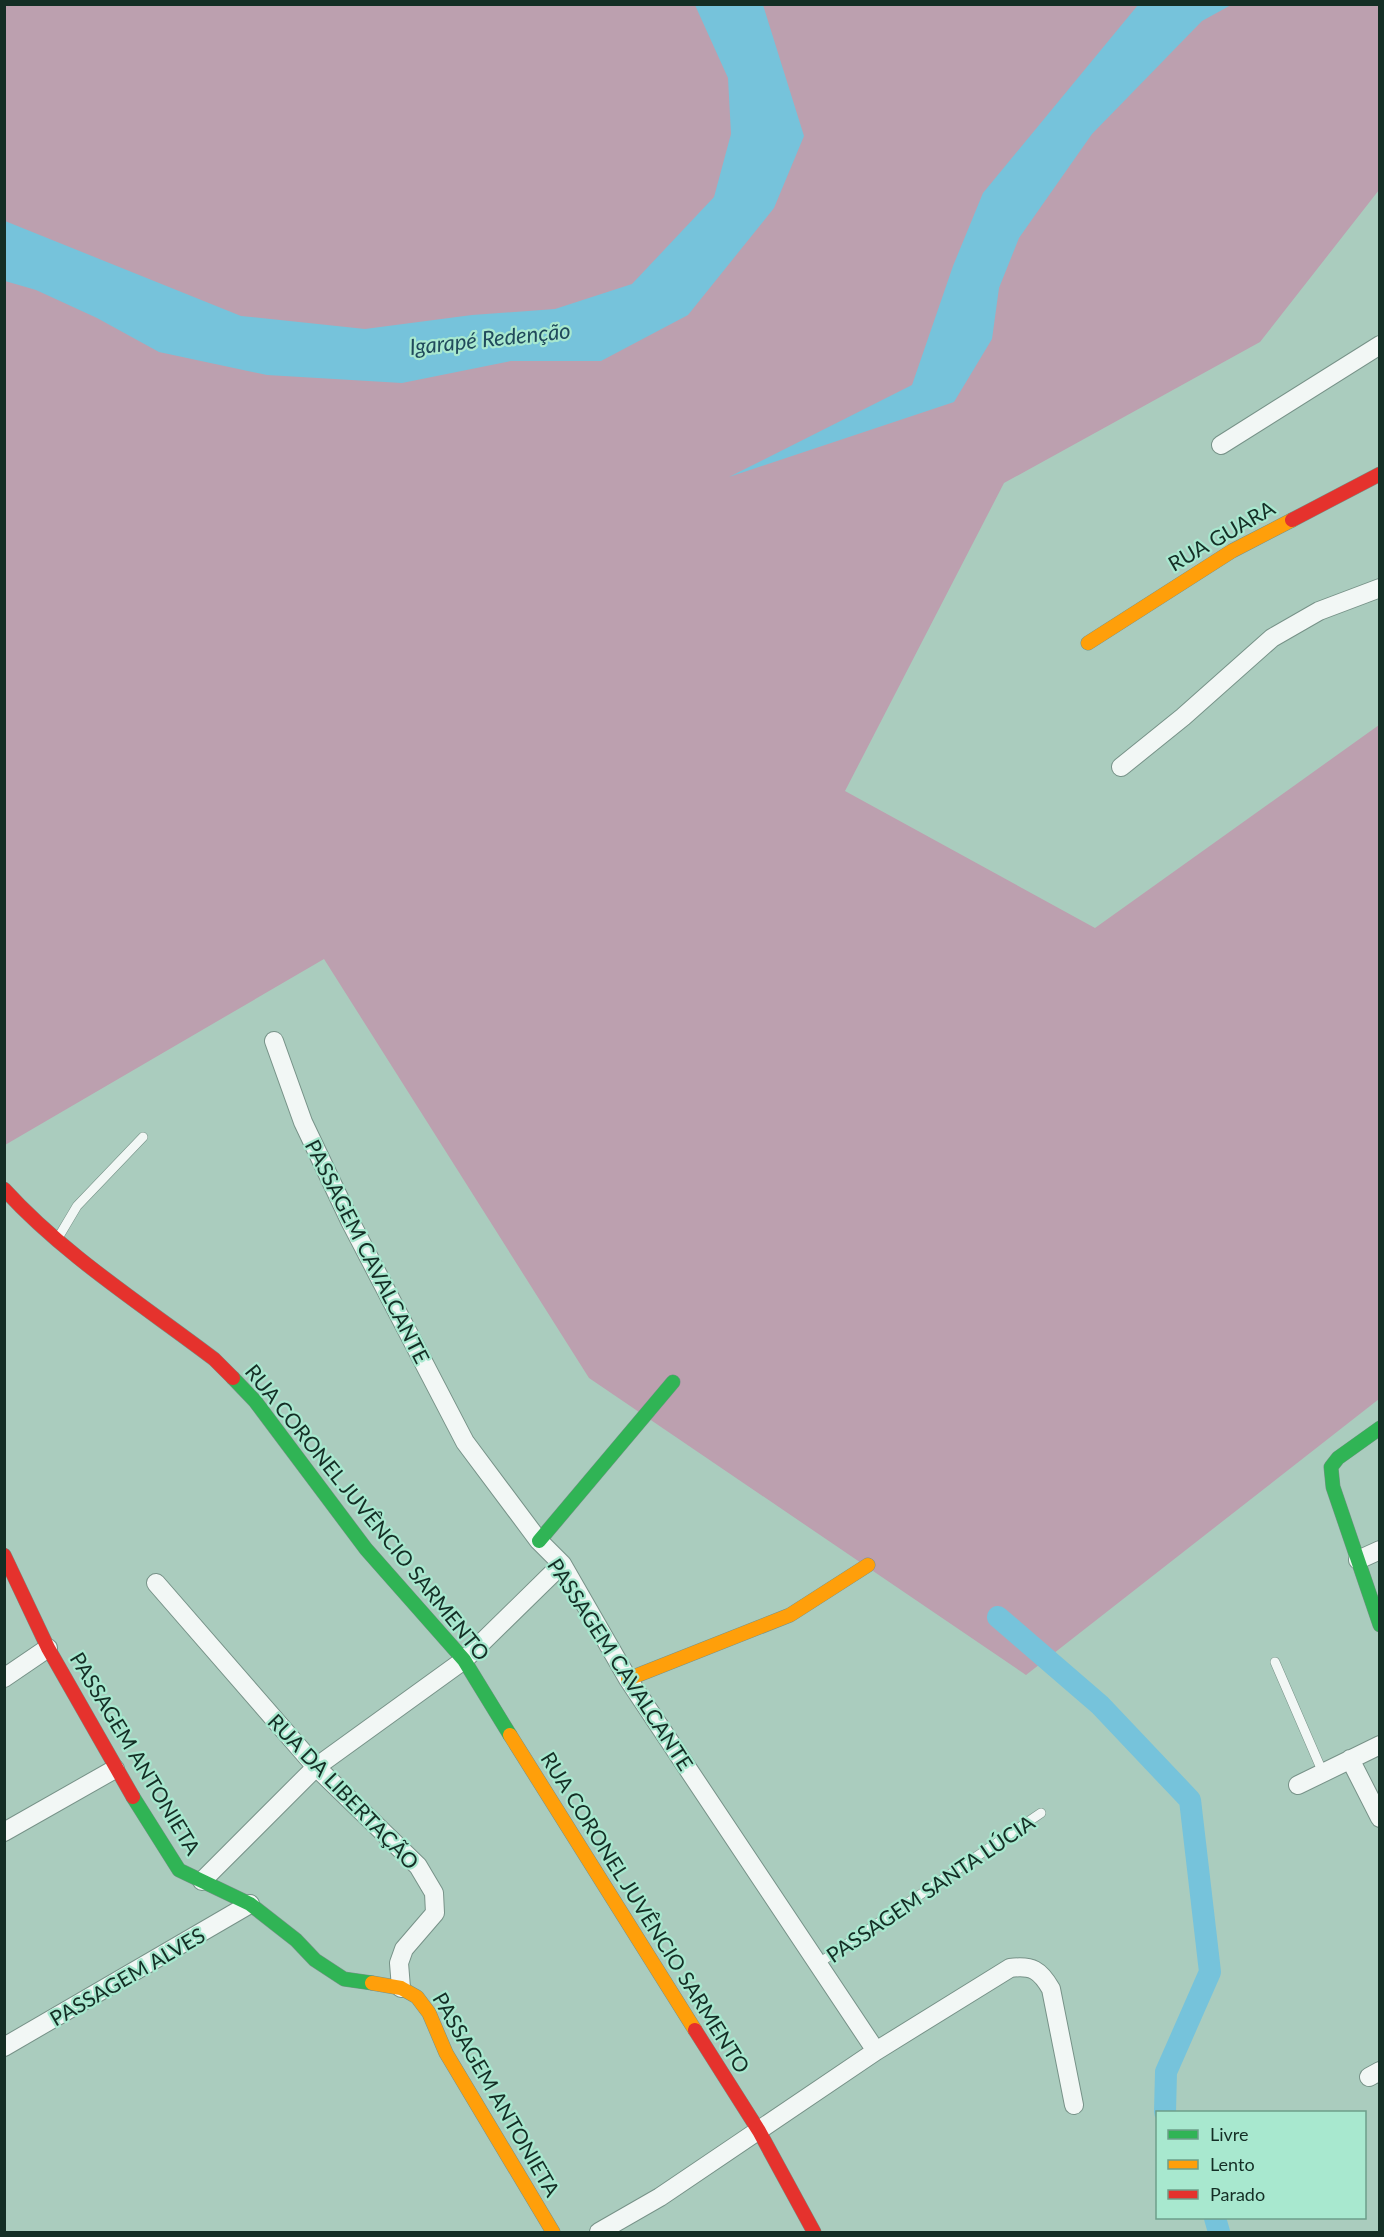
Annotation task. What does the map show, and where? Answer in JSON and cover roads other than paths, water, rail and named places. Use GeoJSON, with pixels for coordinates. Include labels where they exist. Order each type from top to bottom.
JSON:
{"type":"FeatureCollection","features":[{"type":"Feature","properties":{"kind":"street"},"geometry":{"type":"LineString","coordinates":[[1221,445],[1380,345]]}},
{"type":"Feature","properties":{"kind":"street","name":"RUA GUARA"},"geometry":{"type":"LineString","coordinates":[[1088,643],[1232,551],[1380,474]]}},
{"type":"Feature","properties":{"kind":"street"},"geometry":{"type":"LineString","coordinates":[[1121,767],[1183,717],[1272,638],[1319,610],[1380,588]]}},
{"type":"Feature","properties":{"kind":"street","name":"PASSAGEM CAVALCANTE"},"geometry":{"type":"LineString","coordinates":[[274,1041],[303,1122],[350,1221],[465,1442],[539,1541],[562,1564],[628,1679],[876,2051]]}},
{"type":"Feature","properties":{"kind":"street","name":"RUA CORONEL JUVÊNCIO SARMENTO"},"geometry":{"type":"LineString","coordinates":[[4,1189],[24,1211],[58,1239],[214,1359],[255,1401],[366,1549],[464,1660],[640,1946],[759,2131],[814,2232]]}},
{"type":"Feature","properties":{"kind":"street"},"geometry":{"type":"LineString","coordinates":[[539,1541],[673,1382]]}},
{"type":"Feature","properties":{"kind":"street"},"geometry":{"type":"LineString","coordinates":[[1380,1428],[1338,1458],[1331,1467],[1334,1487],[1380,1625]]}},
{"type":"Feature","properties":{"kind":"street"},"geometry":{"type":"LineString","coordinates":[[1358,1560],[1380,1550]]}},
{"type":"Feature","properties":{"kind":"street","name":"PASSAGEM ANTONIETA"},"geometry":{"type":"LineString","coordinates":[[4,1555],[48,1648],[115,1769],[179,1870],[250,1905],[296,1940],[315,1960],[344,1979],[401,1988],[417,1996],[429,2013],[446,2053],[553,2232]]}},
{"type":"Feature","properties":{"kind":"street"},"geometry":{"type":"LineString","coordinates":[[201,1881],[316,1767],[464,1660],[562,1564]]}},
{"type":"Feature","properties":{"kind":"street"},"geometry":{"type":"LineString","coordinates":[[628,1679],[790,1615],[868,1565]]}},
{"type":"Feature","properties":{"kind":"street","name":"RUA DA LIBERTAÇÃO"},"geometry":{"type":"LineString","coordinates":[[156,1583],[316,1767],[418,1866],[434,1893],[435,1913],[404,1950],[399,1963],[401,1988]]}},
{"type":"Feature","properties":{"kind":"street"},"geometry":{"type":"LineString","coordinates":[[4,1678],[48,1648]]}},
{"type":"Feature","properties":{"kind":"street"},"geometry":{"type":"LineString","coordinates":[[1298,1785],[1380,1745]]}},
{"type":"Feature","properties":{"kind":"street"},"geometry":{"type":"LineString","coordinates":[[1350,1759],[1380,1818]]}},
{"type":"Feature","properties":{"kind":"street"},"geometry":{"type":"LineString","coordinates":[[4,1832],[115,1769]]}},
{"type":"Feature","properties":{"kind":"street","name":"PASSAGEM ALVES"},"geometry":{"type":"LineString","coordinates":[[4,2047],[250,1905]]}},
{"type":"Feature","properties":{"kind":"street"},"geometry":{"type":"LineString","coordinates":[[600,2232],[660,2197],[876,2051],[1010,1968],[1028,1966],[1042,1973],[1051,1989],[1074,2105]]}},
{"type":"Feature","properties":{"kind":"lane"},"geometry":{"type":"LineString","coordinates":[[58,1239],[77,1206],[143,1137]]}},
{"type":"Feature","properties":{"kind":"lane"},"geometry":{"type":"LineString","coordinates":[[1275,1662],[1323,1773]]}},
{"type":"Feature","properties":{"kind":"lane","name":"PASSAGEM SANTA LÚCIA"},"geometry":{"type":"LineString","coordinates":[[819,1963],[1041,1813]]}},
{"type":"Feature","properties":{"kind":"water","name":"Igarapé Redenção"},"geometry":{"type":"Polygon","coordinates":[[[695,5],[763,5],[804,136],[774,208],[688,315],[601,361],[511,361],[402,383],[267,375],[159,352],[97,318],[36,290],[5,281],[5,221],[241,316],[365,329],[472,315],[555,309],[632,284],[714,197],[731,134],[728,78],[695,5]]]}},
{"type":"Feature","properties":{"kind":"water"},"geometry":{"type":"Polygon","coordinates":[[[1138,5],[1231,5],[1202,21],[1092,134],[1019,238],[999,288],[992,339],[954,402],[729,477],[912,385],[953,266],[983,193],[1138,5]]]}},
{"type":"Feature","properties":{"kind":"waterway"},"geometry":{"type":"LineString","coordinates":[[998,1617],[1100,1705],[1190,1800],[1210,1972],[1166,2072],[1165,2111]]}},
{"type":"Feature","properties":{"kind":"waterway"},"geometry":{"type":"LineString","coordinates":[[1215,2219],[1219,2232]]}}]}
